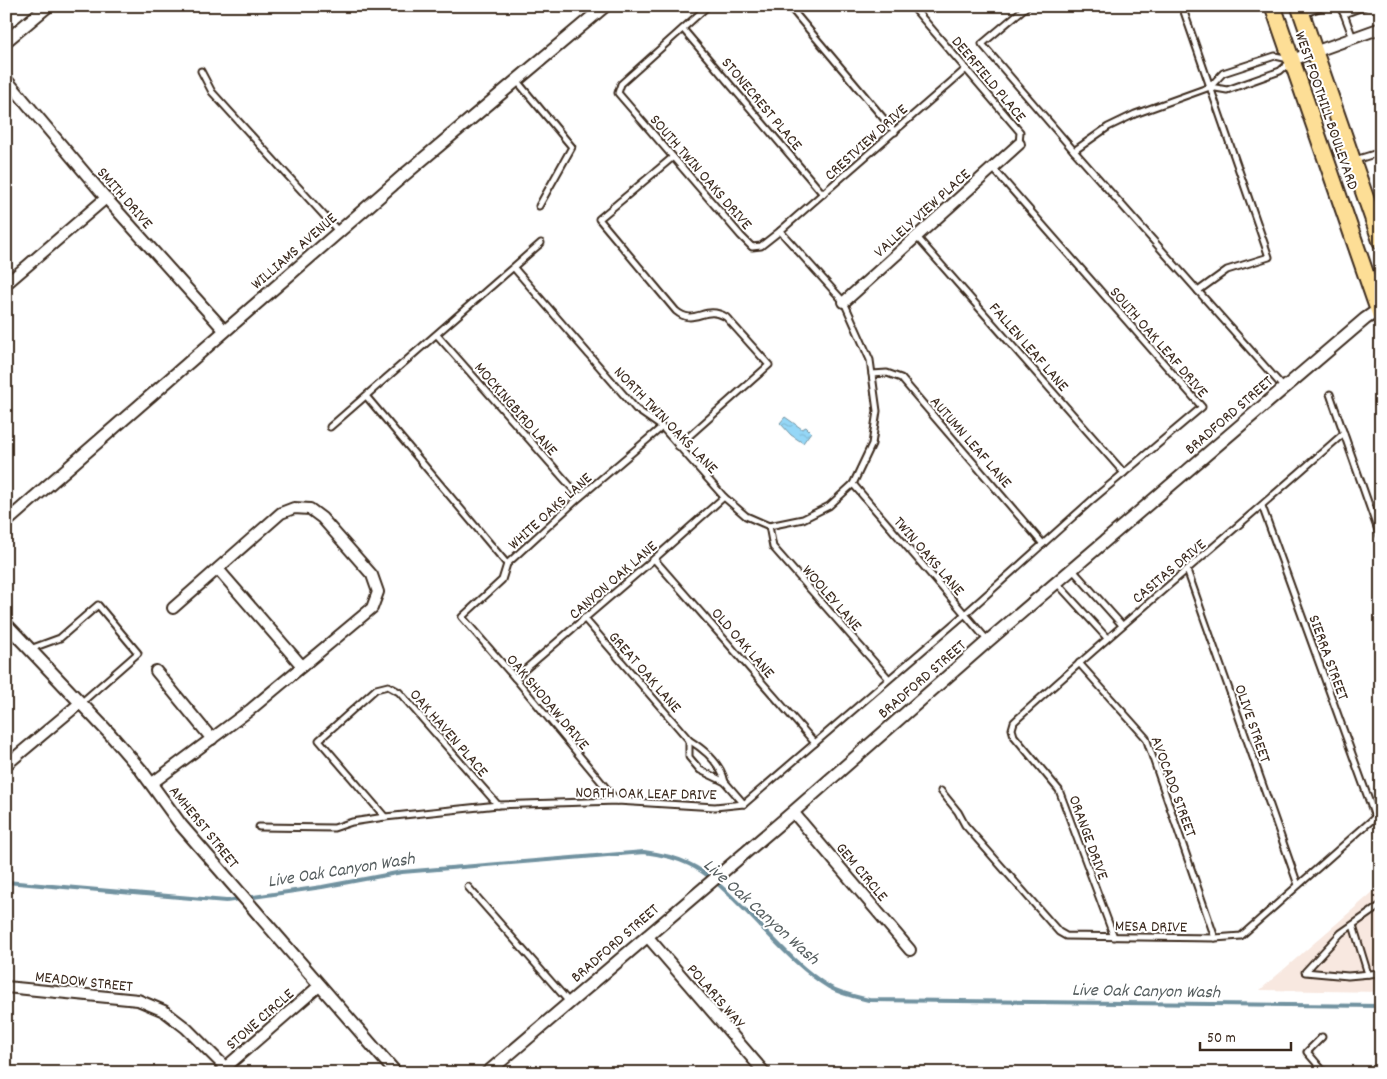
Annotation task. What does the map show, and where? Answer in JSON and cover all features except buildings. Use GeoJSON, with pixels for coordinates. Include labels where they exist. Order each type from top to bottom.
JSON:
{"type":"FeatureCollection","features":[{"type":"Feature","properties":{"kind":"main road","name":"WEST FOOTHILL BOULEVARD"},"geometry":{"type":"LineString","coordinates":[[1273,6],[1380,311]]}},
{"type":"Feature","properties":{"kind":"main road","name":"WEST FOOTHILL BOULEVARD"},"geometry":{"type":"LineString","coordinates":[[1300,10],[1381,242]]}},
{"type":"Feature","properties":{"kind":"street"},"geometry":{"type":"LineString","coordinates":[[6,41],[48,6]]}},
{"type":"Feature","properties":{"kind":"street","name":"WILLIAMS AVENUE"},"geometry":{"type":"LineString","coordinates":[[6,522],[404,175],[605,6]]}},
{"type":"Feature","properties":{"kind":"street"},"geometry":{"type":"LineString","coordinates":[[1292,60],[1381,28]]}},
{"type":"Feature","properties":{"kind":"street","name":"SMITH DRIVE"},"geometry":{"type":"LineString","coordinates":[[6,79],[106,198],[225,331]]}},
{"type":"Feature","properties":{"kind":"street","name":"VALLELY VIEW PLACE"},"geometry":{"type":"LineString","coordinates":[[844,302],[1019,144]]}},
{"type":"Feature","properties":{"kind":"street"},"geometry":{"type":"LineString","coordinates":[[6,284],[106,198]]}},
{"type":"Feature","properties":{"kind":"street","name":"BRADFORD STREET"},"geometry":{"type":"LineString","coordinates":[[487,1073],[793,812],[988,641],[1284,388],[1380,311]]}},
{"type":"Feature","properties":{"kind":"street"},"geometry":{"type":"LineString","coordinates":[[151,784],[250,710],[372,608],[378,592],[372,575],[322,518],[310,509],[294,508],[281,513],[173,608]]}},
{"type":"Feature","properties":{"kind":"street"},"geometry":{"type":"LineString","coordinates":[[218,569],[302,666]]}},
{"type":"Feature","properties":{"kind":"street","name":"AMHERST STREET"},"geometry":{"type":"LineString","coordinates":[[6,624],[109,733],[151,784],[181,825],[235,889],[396,1073]]}},
{"type":"Feature","properties":{"kind":"street"},"geometry":{"type":"LineString","coordinates":[[156,671],[212,739]]}},
{"type":"Feature","properties":{"kind":"street"},"geometry":{"type":"LineString","coordinates":[[6,765],[80,703]]}},
{"type":"Feature","properties":{"kind":"street","name":"GEM CIRCLE"},"geometry":{"type":"LineString","coordinates":[[793,812],[910,950]]}},
{"type":"Feature","properties":{"kind":"street","name":"POLARIS WAY"},"geometry":{"type":"LineString","coordinates":[[647,936],[762,1072]]}},
{"type":"Feature","properties":{"kind":"street","name":"MEADOW STREET"},"geometry":{"type":"LineString","coordinates":[[6,986],[138,1000],[164,1011],[186,1028],[222,1070]]}},
{"type":"Feature","properties":{"kind":"street","name":"STONE CIRCLE"},"geometry":{"type":"LineString","coordinates":[[222,1070],[319,986]]}},
{"type":"Feature","properties":{"kind":"lane"},"geometry":{"type":"LineString","coordinates":[[684,29],[708,6]]}},
{"type":"Feature","properties":{"kind":"lane"},"geometry":{"type":"LineString","coordinates":[[789,6],[895,132]]}},
{"type":"Feature","properties":{"kind":"lane"},"geometry":{"type":"LineString","coordinates":[[1027,6],[982,44],[1284,388]]}},
{"type":"Feature","properties":{"kind":"lane"},"geometry":{"type":"LineString","coordinates":[[1300,10],[1324,6]]}},
{"type":"Feature","properties":{"kind":"lane"},"geometry":{"type":"LineString","coordinates":[[1339,6],[1344,14],[1352,38]]}},
{"type":"Feature","properties":{"kind":"lane"},"geometry":{"type":"LineString","coordinates":[[1344,14],[1365,6]]}},
{"type":"Feature","properties":{"kind":"lane","name":"DEERFIELD PLACE"},"geometry":{"type":"LineString","coordinates":[[914,7],[1020,132],[1019,144]]}},
{"type":"Feature","properties":{"kind":"lane"},"geometry":{"type":"LineString","coordinates":[[1182,7],[1269,257],[1227,270],[1198,292]]}},
{"type":"Feature","properties":{"kind":"lane","name":"SOUTH TWIN OAKS DRIVE"},"geometry":{"type":"LineString","coordinates":[[684,29],[621,84],[618,93],[752,247],[762,246],[780,231]]}},
{"type":"Feature","properties":{"kind":"lane","name":"STONECREST PLACE"},"geometry":{"type":"LineString","coordinates":[[684,29],[824,194]]}},
{"type":"Feature","properties":{"kind":"lane"},"geometry":{"type":"LineString","coordinates":[[1074,151],[1108,127],[1135,114],[1210,87],[1223,73],[1274,56],[1292,60]]}},
{"type":"Feature","properties":{"kind":"lane"},"geometry":{"type":"LineString","coordinates":[[1210,87],[1227,90],[1280,71],[1292,60]]}},
{"type":"Feature","properties":{"kind":"lane","name":"CRESTVIEW DRIVE"},"geometry":{"type":"LineString","coordinates":[[780,231],[966,69]]}},
{"type":"Feature","properties":{"kind":"lane"},"geometry":{"type":"LineString","coordinates":[[201,71],[212,92],[339,232]]}},
{"type":"Feature","properties":{"kind":"lane"},"geometry":{"type":"LineString","coordinates":[[516,80],[572,147],[540,206]]}},
{"type":"Feature","properties":{"kind":"lane"},"geometry":{"type":"LineString","coordinates":[[1353,161],[1381,152]]}},
{"type":"Feature","properties":{"kind":"lane"},"geometry":{"type":"LineString","coordinates":[[673,157],[599,219],[676,311],[684,318],[718,312],[726,317],[769,365],[678,446]]}},
{"type":"Feature","properties":{"kind":"lane","name":"SOUTH OAK LEAF DRIVE"},"geometry":{"type":"LineString","coordinates":[[965,614],[1124,473],[1202,407],[992,167]]}},
{"type":"Feature","properties":{"kind":"lane"},"geometry":{"type":"LineString","coordinates":[[769,526],[803,519],[812,515],[829,506],[853,484],[872,444],[877,411],[870,360],[844,302],[780,231]]}},
{"type":"Feature","properties":{"kind":"lane","name":"FALLEN LEAF LANE"},"geometry":{"type":"LineString","coordinates":[[916,236],[1124,473]]}},
{"type":"Feature","properties":{"kind":"lane"},"geometry":{"type":"LineString","coordinates":[[330,427],[542,244]]}},
{"type":"Feature","properties":{"kind":"lane","name":"NORTH TWIN OAKS LANE"},"geometry":{"type":"LineString","coordinates":[[514,268],[636,408],[662,427],[724,497],[746,516],[769,526]]}},
{"type":"Feature","properties":{"kind":"lane","name":"MOCKINGBIRD LANE"},"geometry":{"type":"LineString","coordinates":[[437,335],[580,497]]}},
{"type":"Feature","properties":{"kind":"lane","name":"AUTUMN LEAF LANE"},"geometry":{"type":"LineString","coordinates":[[872,374],[887,373],[901,378],[1044,544]]}},
{"type":"Feature","properties":{"kind":"lane"},"geometry":{"type":"LineString","coordinates":[[1330,394],[1381,539]]}},
{"type":"Feature","properties":{"kind":"lane"},"geometry":{"type":"LineString","coordinates":[[366,396],[507,564]]}},
{"type":"Feature","properties":{"kind":"lane","name":"WHITE OAKS LANE"},"geometry":{"type":"LineString","coordinates":[[462,617],[502,580],[507,564],[580,497],[662,427]]}},
{"type":"Feature","properties":{"kind":"lane","name":"CASITAS DRIVE"},"geometry":{"type":"LineString","coordinates":[[1012,729],[1014,722],[1078,663],[1262,506],[1344,433]]}},
{"type":"Feature","properties":{"kind":"lane","name":"TWIN OAKS LANE"},"geometry":{"type":"LineString","coordinates":[[853,484],[988,641]]}},
{"type":"Feature","properties":{"kind":"lane","name":"CANYON OAK LANE"},"geometry":{"type":"LineString","coordinates":[[515,678],[724,497]]}},
{"type":"Feature","properties":{"kind":"lane","name":"SIERRA STREET"},"geometry":{"type":"LineString","coordinates":[[1262,506],[1375,817]]}},
{"type":"Feature","properties":{"kind":"lane","name":"WOOLEY LANE"},"geometry":{"type":"LineString","coordinates":[[769,526],[773,547],[889,679]]}},
{"type":"Feature","properties":{"kind":"lane","name":"OLD OAK LANE"},"geometry":{"type":"LineString","coordinates":[[654,559],[815,742]]}},
{"type":"Feature","properties":{"kind":"lane"},"geometry":{"type":"LineString","coordinates":[[1072,569],[1122,625]]}},
{"type":"Feature","properties":{"kind":"lane","name":"OLIVE STREET"},"geometry":{"type":"LineString","coordinates":[[1187,570],[1298,885]]}},
{"type":"Feature","properties":{"kind":"lane"},"geometry":{"type":"LineString","coordinates":[[1057,582],[1107,638]]}},
{"type":"Feature","properties":{"kind":"lane"},"geometry":{"type":"LineString","coordinates":[[30,649],[60,638],[98,605],[138,653],[80,703]]}},
{"type":"Feature","properties":{"kind":"lane"},"geometry":{"type":"LineString","coordinates":[[744,804],[965,614]]}},
{"type":"Feature","properties":{"kind":"lane","name":"OAK SHODAW DRIVE"},"geometry":{"type":"LineString","coordinates":[[462,617],[617,801]]}},
{"type":"Feature","properties":{"kind":"lane","name":"GREAT OAK LANE"},"geometry":{"type":"LineString","coordinates":[[584,618],[689,740],[702,748],[723,771],[725,782]]}},
{"type":"Feature","properties":{"kind":"lane","name":"AVOCADO STREET"},"geometry":{"type":"LineString","coordinates":[[1078,663],[1146,738],[1215,938]]}},
{"type":"Feature","properties":{"kind":"lane","name":"OAK HAVEN PLACE"},"geometry":{"type":"LineString","coordinates":[[385,817],[319,740],[376,689],[388,686],[399,692],[498,805]]}},
{"type":"Feature","properties":{"kind":"lane","name":"ORANGE DRIVE"},"geometry":{"type":"LineString","coordinates":[[1012,729],[1014,736],[1059,790],[1114,937]]}},
{"type":"Feature","properties":{"kind":"lane","name":"GREAT OAK LANE"},"geometry":{"type":"LineString","coordinates":[[689,740],[689,757],[700,770],[725,782],[744,804]]}},
{"type":"Feature","properties":{"kind":"lane","name":"MESA DRIVE"},"geometry":{"type":"LineString","coordinates":[[941,791],[958,812],[965,825],[1059,932],[1066,936],[1215,938],[1241,936],[1381,812]]}},
{"type":"Feature","properties":{"kind":"lane","name":"NORTH OAK LEAF DRIVE"},"geometry":{"type":"LineString","coordinates":[[259,828],[334,828],[352,822],[385,817],[498,805],[617,801],[715,807],[744,804]]}},
{"type":"Feature","properties":{"kind":"lane"},"geometry":{"type":"LineString","coordinates":[[468,887],[569,1002]]}},
{"type":"Feature","properties":{"kind":"lane"},"geometry":{"type":"LineString","coordinates":[[1381,905],[1341,933],[1305,972],[1348,976],[1381,973]]}},
{"type":"Feature","properties":{"kind":"lane"},"geometry":{"type":"LineString","coordinates":[[1353,925],[1368,974]]}},
{"type":"Feature","properties":{"kind":"lane"},"geometry":{"type":"LineString","coordinates":[[1322,1037],[1307,1052],[1325,1073]]}},
{"type":"Feature","properties":{"kind":"shaded area"},"geometry":{"type":"Polygon","coordinates":[[[1381,885],[1381,992],[1260,990],[1381,885]]]}},
{"type":"Feature","properties":{"kind":"water"},"geometry":{"type":"Polygon","coordinates":[[[785,417],[802,429],[806,427],[811,432],[803,443],[791,435],[780,423],[785,417]]]}},
{"type":"Feature","properties":{"kind":"waterway","name":"Live Oak Canyon Wash"},"geometry":{"type":"LineString","coordinates":[[6,882],[226,901],[322,887],[402,872],[644,852],[678,859],[703,872],[722,887],[793,959],[817,979],[838,992],[869,1000],[1381,1006]]}}]}
